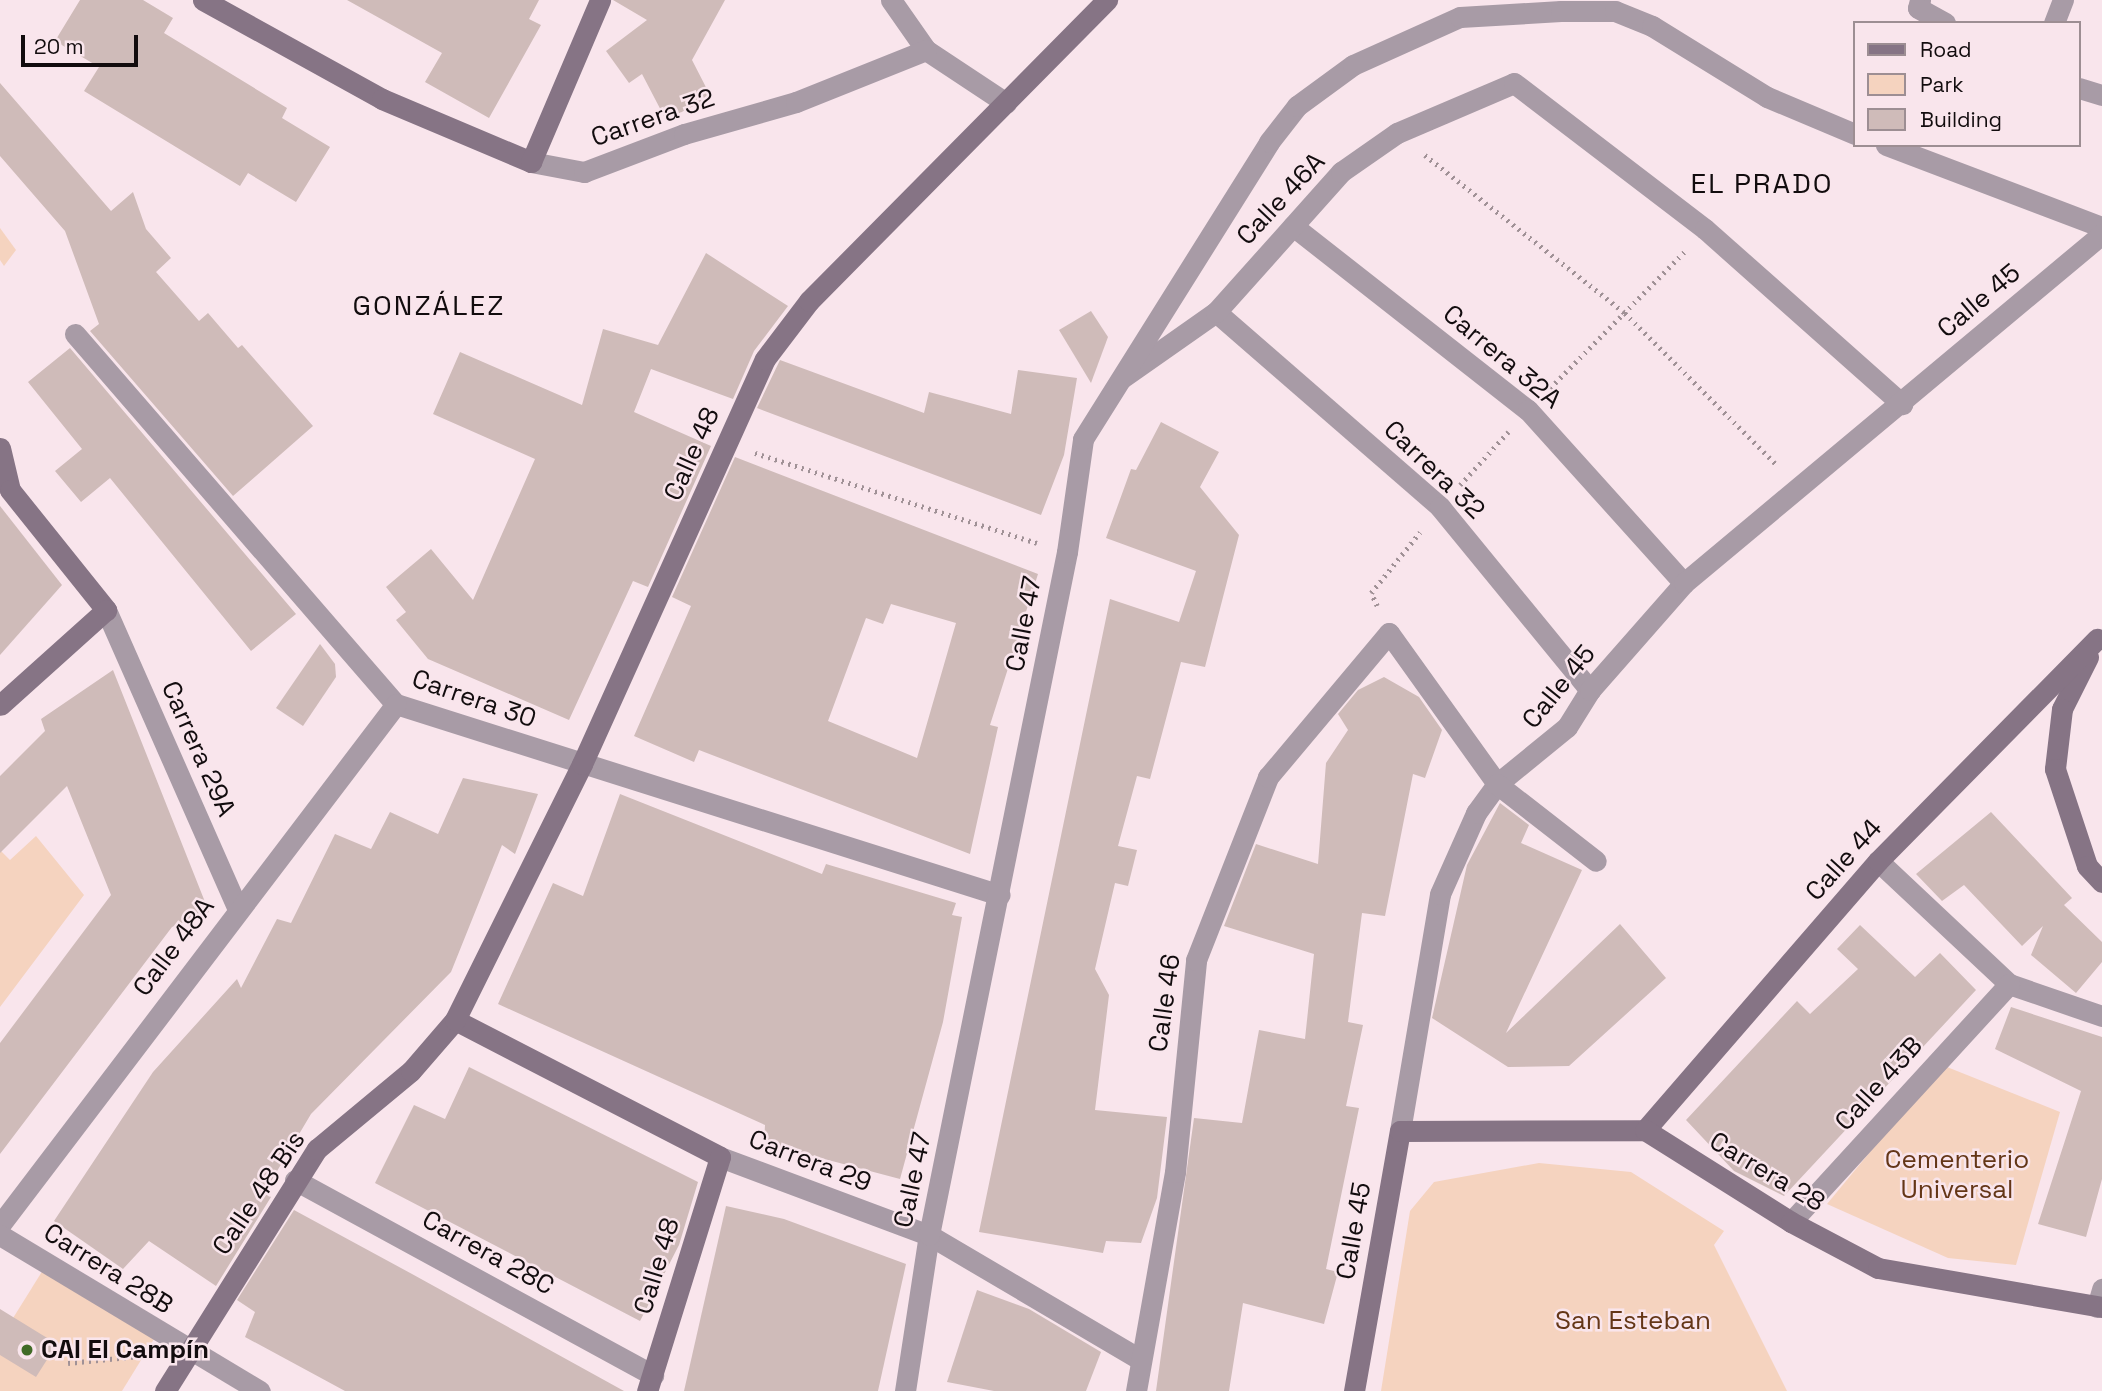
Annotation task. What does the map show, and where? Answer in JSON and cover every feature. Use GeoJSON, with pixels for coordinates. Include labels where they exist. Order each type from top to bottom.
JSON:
{"type":"FeatureCollection","features":[{"type":"Feature","properties":{"kind":"street","name":"Carrera 32"},"geometry":{"type":"LineString","coordinates":[[203,0],[382,99],[531,162],[584,172],[684,134],[796,102],[926,50]]}},
{"type":"Feature","properties":{"kind":"street"},"geometry":{"type":"LineString","coordinates":[[531,162],[600,0]]}},
{"type":"Feature","properties":{"kind":"street"},"geometry":{"type":"LineString","coordinates":[[891,0],[926,50],[1006,103]]}},
{"type":"Feature","properties":{"kind":"street"},"geometry":{"type":"LineString","coordinates":[[2055,21],[2063,0]]}},
{"type":"Feature","properties":{"kind":"street","name":"Calle 48"},"geometry":{"type":"LineString","coordinates":[[455,1020],[582,764],[765,359],[809,301],[1006,103],[1096,3]]}},
{"type":"Feature","properties":{"kind":"street"},"geometry":{"type":"LineString","coordinates":[[1919,4],[1942,21]]}},
{"type":"Feature","properties":{"kind":"street","name":"Calle 47"},"geometry":{"type":"LineString","coordinates":[[905,1391],[929,1235],[1000,895],[1067,552],[1083,439],[1111,385],[1297,106],[1353,65],[1460,17],[1615,11],[1652,26],[1767,97],[1854,134]]}},
{"type":"Feature","properties":{"kind":"street","name":"Calle 46A"},"geometry":{"type":"LineString","coordinates":[[1111,385],[1216,312],[1340,172],[1397,133],[1514,83],[1738,259],[1902,404]]}},
{"type":"Feature","properties":{"kind":"street"},"geometry":{"type":"LineString","coordinates":[[2081,89],[2102,96]]}},
{"type":"Feature","properties":{"kind":"street"},"geometry":{"type":"LineString","coordinates":[[1891,147],[2102,227]]}},
{"type":"Feature","properties":{"kind":"street","name":"Carrera 32A"},"geometry":{"type":"LineString","coordinates":[[1293,226],[1528,410],[1684,583]]}},
{"type":"Feature","properties":{"kind":"street","name":"Calle 45"},"geometry":{"type":"LineString","coordinates":[[1354,1391],[1440,894],[1475,813],[1497,784],[1558,736],[1590,690],[1684,583],[1798,486],[1902,404],[2102,234]]}},
{"type":"Feature","properties":{"kind":"street","name":"Carrera 32"},"geometry":{"type":"LineString","coordinates":[[1216,312],[1440,508],[1590,690]]}},
{"type":"Feature","properties":{"kind":"street","name":"Carrera 30"},"geometry":{"type":"LineString","coordinates":[[75,334],[396,704],[1000,895]]}},
{"type":"Feature","properties":{"kind":"street"},"geometry":{"type":"LineString","coordinates":[[0,448],[10,490],[107,610],[0,705]]}},
{"type":"Feature","properties":{"kind":"street","name":"Carrera 29A"},"geometry":{"type":"LineString","coordinates":[[107,610],[237,909]]}},
{"type":"Feature","properties":{"kind":"street","name":"Calle 46"},"geometry":{"type":"LineString","coordinates":[[1136,1391],[1175,1172],[1196,960],[1268,777],[1389,633],[1497,784]]}},
{"type":"Feature","properties":{"kind":"street","name":"Calle 44"},"geometry":{"type":"LineString","coordinates":[[1645,1130],[1878,861],[2099,637]]}},
{"type":"Feature","properties":{"kind":"street","name":"Calle 44"},"geometry":{"type":"LineString","coordinates":[[2099,637],[2062,709],[2055,769],[2087,866],[2102,882]]}},
{"type":"Feature","properties":{"kind":"street","name":"Calle 48A"},"geometry":{"type":"LineString","coordinates":[[0,1225],[237,909],[396,704]]}},
{"type":"Feature","properties":{"kind":"street"},"geometry":{"type":"LineString","coordinates":[[1497,784],[1596,861]]}},
{"type":"Feature","properties":{"kind":"street"},"geometry":{"type":"LineString","coordinates":[[1878,861],[2009,984],[2102,1016]]}},
{"type":"Feature","properties":{"kind":"street","name":"Calle 43B"},"geometry":{"type":"LineString","coordinates":[[1791,1222],[2009,984]]}},
{"type":"Feature","properties":{"kind":"street","name":"Carrera 29"},"geometry":{"type":"LineString","coordinates":[[455,1020],[720,1157],[929,1235],[1141,1360]]}},
{"type":"Feature","properties":{"kind":"street","name":"Calle 48 Bis"},"geometry":{"type":"LineString","coordinates":[[165,1391],[295,1180],[317,1149],[411,1071],[455,1020]]}},
{"type":"Feature","properties":{"kind":"street"},"geometry":{"type":"LineString","coordinates":[[1400,1131],[1645,1130]]}},
{"type":"Feature","properties":{"kind":"street","name":"Carrera 28"},"geometry":{"type":"LineString","coordinates":[[1645,1130],[1791,1222],[1878,1268],[2100,1301]]}},
{"type":"Feature","properties":{"kind":"street","name":"Calle 48"},"geometry":{"type":"LineString","coordinates":[[650,1383],[720,1157]]}},
{"type":"Feature","properties":{"kind":"street","name":"Carrera 28C"},"geometry":{"type":"LineString","coordinates":[[295,1180],[650,1383]]}},
{"type":"Feature","properties":{"kind":"street","name":"Carrera 28B"},"geometry":{"type":"LineString","coordinates":[[0,1235],[190,1352],[260,1391]]}},
{"type":"Feature","properties":{"kind":"path"},"geometry":{"type":"LineString","coordinates":[[1397,133],[1625,313],[1798,486]]}},
{"type":"Feature","properties":{"kind":"path"},"geometry":{"type":"LineString","coordinates":[[728,444],[1067,552]]}},
{"type":"Feature","properties":{"kind":"path"},"geometry":{"type":"LineString","coordinates":[[68,1363],[190,1352]]}},
{"type":"Feature","properties":{"kind":"green space"},"geometry":{"type":"Polygon","coordinates":[[[0,228],[16,250],[4,266],[0,260],[0,228]]]}},
{"type":"Feature","properties":{"kind":"green space"},"geometry":{"type":"Polygon","coordinates":[[[36,836],[84,895],[0,1007],[0,850],[10,860],[36,836]]]}},
{"type":"Feature","properties":{"kind":"green space","name":"Cementerio Universal"},"geometry":{"type":"Polygon","coordinates":[[[1942,1065],[2060,1112],[2016,1265],[1948,1258],[1827,1204],[1942,1065]]]}},
{"type":"Feature","properties":{"kind":"green space","name":"San Esteban"},"geometry":{"type":"Polygon","coordinates":[[[1539,1163],[1631,1172],[1724,1231],[1714,1245],[1787,1391],[1381,1391],[1410,1211],[1434,1182],[1539,1163]]]}},
{"type":"Feature","properties":{"kind":"green space"},"geometry":{"type":"Polygon","coordinates":[[[43,1270],[154,1339],[122,1391],[0,1391],[0,1339],[43,1270]]]}},
{"type":"Feature","properties":{"kind":"building"},"geometry":{"type":"Polygon","coordinates":[[[80,0],[143,0],[173,18],[164,33],[287,108],[282,118],[330,147],[296,202],[248,173],[240,186],[84,91],[99,67],[55,41],[80,0]]]}},
{"type":"Feature","properties":{"kind":"building"},"geometry":{"type":"Polygon","coordinates":[[[347,0],[539,0],[529,19],[541,25],[489,118],[425,82],[442,53],[347,0]]]}},
{"type":"Feature","properties":{"kind":"building"},"geometry":{"type":"Polygon","coordinates":[[[613,0],[725,0],[692,60],[711,97],[666,120],[642,74],[629,83],[606,51],[647,20],[613,0]]]}},
{"type":"Feature","properties":{"kind":"building"},"geometry":{"type":"Polygon","coordinates":[[[0,83],[111,211],[133,192],[146,229],[171,258],[156,272],[199,321],[208,313],[238,348],[242,345],[313,426],[233,496],[90,331],[99,324],[65,231],[0,156],[0,83]]]}},
{"type":"Feature","properties":{"kind":"building"},"geometry":{"type":"Polygon","coordinates":[[[706,253],[788,306],[754,351],[733,399],[651,369],[634,412],[711,446],[648,587],[633,581],[569,720],[428,659],[396,620],[406,612],[386,587],[431,549],[473,600],[535,459],[433,414],[460,352],[582,405],[603,329],[658,345],[706,253]]]}},
{"type":"Feature","properties":{"kind":"building"},"geometry":{"type":"Polygon","coordinates":[[[1091,311],[1108,337],[1091,383],[1059,330],[1091,311]]]}},
{"type":"Feature","properties":{"kind":"building"},"geometry":{"type":"Polygon","coordinates":[[[70,348],[296,614],[251,651],[110,478],[81,502],[55,471],[82,449],[28,382],[70,348]]]}},
{"type":"Feature","properties":{"kind":"building"},"geometry":{"type":"Polygon","coordinates":[[[780,360],[924,413],[929,392],[1011,414],[1018,370],[1077,378],[1064,455],[1041,515],[757,408],[780,360]]]}},
{"type":"Feature","properties":{"kind":"building"},"geometry":{"type":"Polygon","coordinates":[[[1161,422],[1219,452],[1200,487],[1239,535],[1205,667],[1181,662],[1150,779],[1137,776],[1118,846],[1137,850],[1128,886],[1115,883],[1095,969],[1109,995],[1095,1110],[1167,1117],[1157,1198],[1141,1243],[1106,1241],[1103,1253],[979,1232],[1110,599],[1179,622],[1196,571],[1106,538],[1131,469],[1136,470],[1161,422]]]}},
{"type":"Feature","properties":{"kind":"building"},"geometry":{"type":"Polygon","coordinates":[[[735,457],[1038,574],[990,725],[998,727],[970,854],[699,750],[694,762],[634,736],[691,606],[672,597],[735,457]],[[891,604],[883,624],[866,618],[828,721],[917,758],[956,623],[891,604]]]}},
{"type":"Feature","properties":{"kind":"building"},"geometry":{"type":"Polygon","coordinates":[[[0,506],[62,585],[0,655],[0,506]]]}},
{"type":"Feature","properties":{"kind":"building"},"geometry":{"type":"Polygon","coordinates":[[[320,644],[335,664],[336,677],[303,726],[276,708],[320,644]]]}},
{"type":"Feature","properties":{"kind":"building"},"geometry":{"type":"Polygon","coordinates":[[[113,670],[209,912],[172,927],[0,1154],[0,1043],[111,895],[67,786],[0,853],[0,776],[45,731],[41,719],[113,670]]]}},
{"type":"Feature","properties":{"kind":"building"},"geometry":{"type":"Polygon","coordinates":[[[1384,677],[1419,697],[1442,730],[1425,778],[1413,774],[1385,916],[1362,913],[1348,1022],[1363,1025],[1346,1106],[1359,1108],[1326,1269],[1338,1272],[1324,1324],[1243,1303],[1229,1391],[1156,1391],[1194,1118],[1242,1123],[1259,1030],[1305,1039],[1314,954],[1224,926],[1256,844],[1318,864],[1326,763],[1348,730],[1338,714],[1358,690],[1384,677]]]}},
{"type":"Feature","properties":{"kind":"building"},"geometry":{"type":"Polygon","coordinates":[[[463,778],[538,794],[515,854],[502,845],[451,972],[311,1114],[264,1193],[271,1197],[216,1286],[149,1241],[123,1269],[54,1221],[153,1072],[237,979],[241,988],[277,919],[291,923],[335,834],[371,849],[390,812],[438,834],[463,778]]]}},
{"type":"Feature","properties":{"kind":"building"},"geometry":{"type":"Polygon","coordinates":[[[620,794],[822,874],[826,864],[956,903],[952,915],[962,917],[943,1022],[900,1179],[764,1143],[765,1125],[498,1004],[553,883],[583,896],[620,794]]]}},
{"type":"Feature","properties":{"kind":"building"},"geometry":{"type":"Polygon","coordinates":[[[1500,803],[1529,825],[1521,843],[1582,870],[1506,1033],[1620,924],[1666,978],[1569,1066],[1508,1067],[1432,1018],[1467,865],[1500,803]]]}},
{"type":"Feature","properties":{"kind":"building"},"geometry":{"type":"Polygon","coordinates":[[[1991,812],[2072,898],[2064,905],[2102,942],[2102,962],[2076,993],[2031,955],[2043,926],[2022,946],[1964,885],[1942,901],[1916,874],[1991,812]]]}},
{"type":"Feature","properties":{"kind":"building"},"geometry":{"type":"Polygon","coordinates":[[[1860,925],[1915,977],[1940,953],[1976,990],[1784,1196],[1734,1171],[1686,1120],[1797,1001],[1810,1014],[1858,969],[1837,949],[1860,925]]]}},
{"type":"Feature","properties":{"kind":"building"},"geometry":{"type":"Polygon","coordinates":[[[2011,1007],[2102,1037],[2102,1179],[2086,1237],[2038,1224],[2081,1091],[1995,1049],[2011,1007]]]}},
{"type":"Feature","properties":{"kind":"building"},"geometry":{"type":"Polygon","coordinates":[[[469,1067],[698,1182],[679,1245],[640,1321],[375,1183],[414,1105],[445,1119],[469,1067]]]}},
{"type":"Feature","properties":{"kind":"building"},"geometry":{"type":"Polygon","coordinates":[[[726,1206],[784,1219],[906,1264],[878,1391],[684,1391],[726,1206]]]}},
{"type":"Feature","properties":{"kind":"building"},"geometry":{"type":"Polygon","coordinates":[[[294,1210],[624,1391],[345,1391],[245,1337],[255,1312],[237,1300],[294,1210]]]}},
{"type":"Feature","properties":{"kind":"building"},"geometry":{"type":"Polygon","coordinates":[[[977,1290],[1029,1309],[1101,1352],[1086,1391],[994,1391],[947,1382],[977,1290]]]}},
{"type":"Feature","properties":{"kind":"building","name":"CAI El Campín"},"geometry":{"type":"Polygon","coordinates":[[[0,1309],[57,1344],[36,1377],[0,1355],[0,1309]]]}},
{"type":"Feature","properties":{"kind":"place","name":"CAI El Campín"},"geometry":{"type":"Point","coordinates":[27,1350]}},
{"type":"Feature","properties":{"kind":"district","name":"EL PRADO"},"geometry":{"type":"Point","coordinates":[1762,183]}},
{"type":"Feature","properties":{"kind":"district","name":"GONZÁLEZ"},"geometry":{"type":"Point","coordinates":[429,305]}}]}
